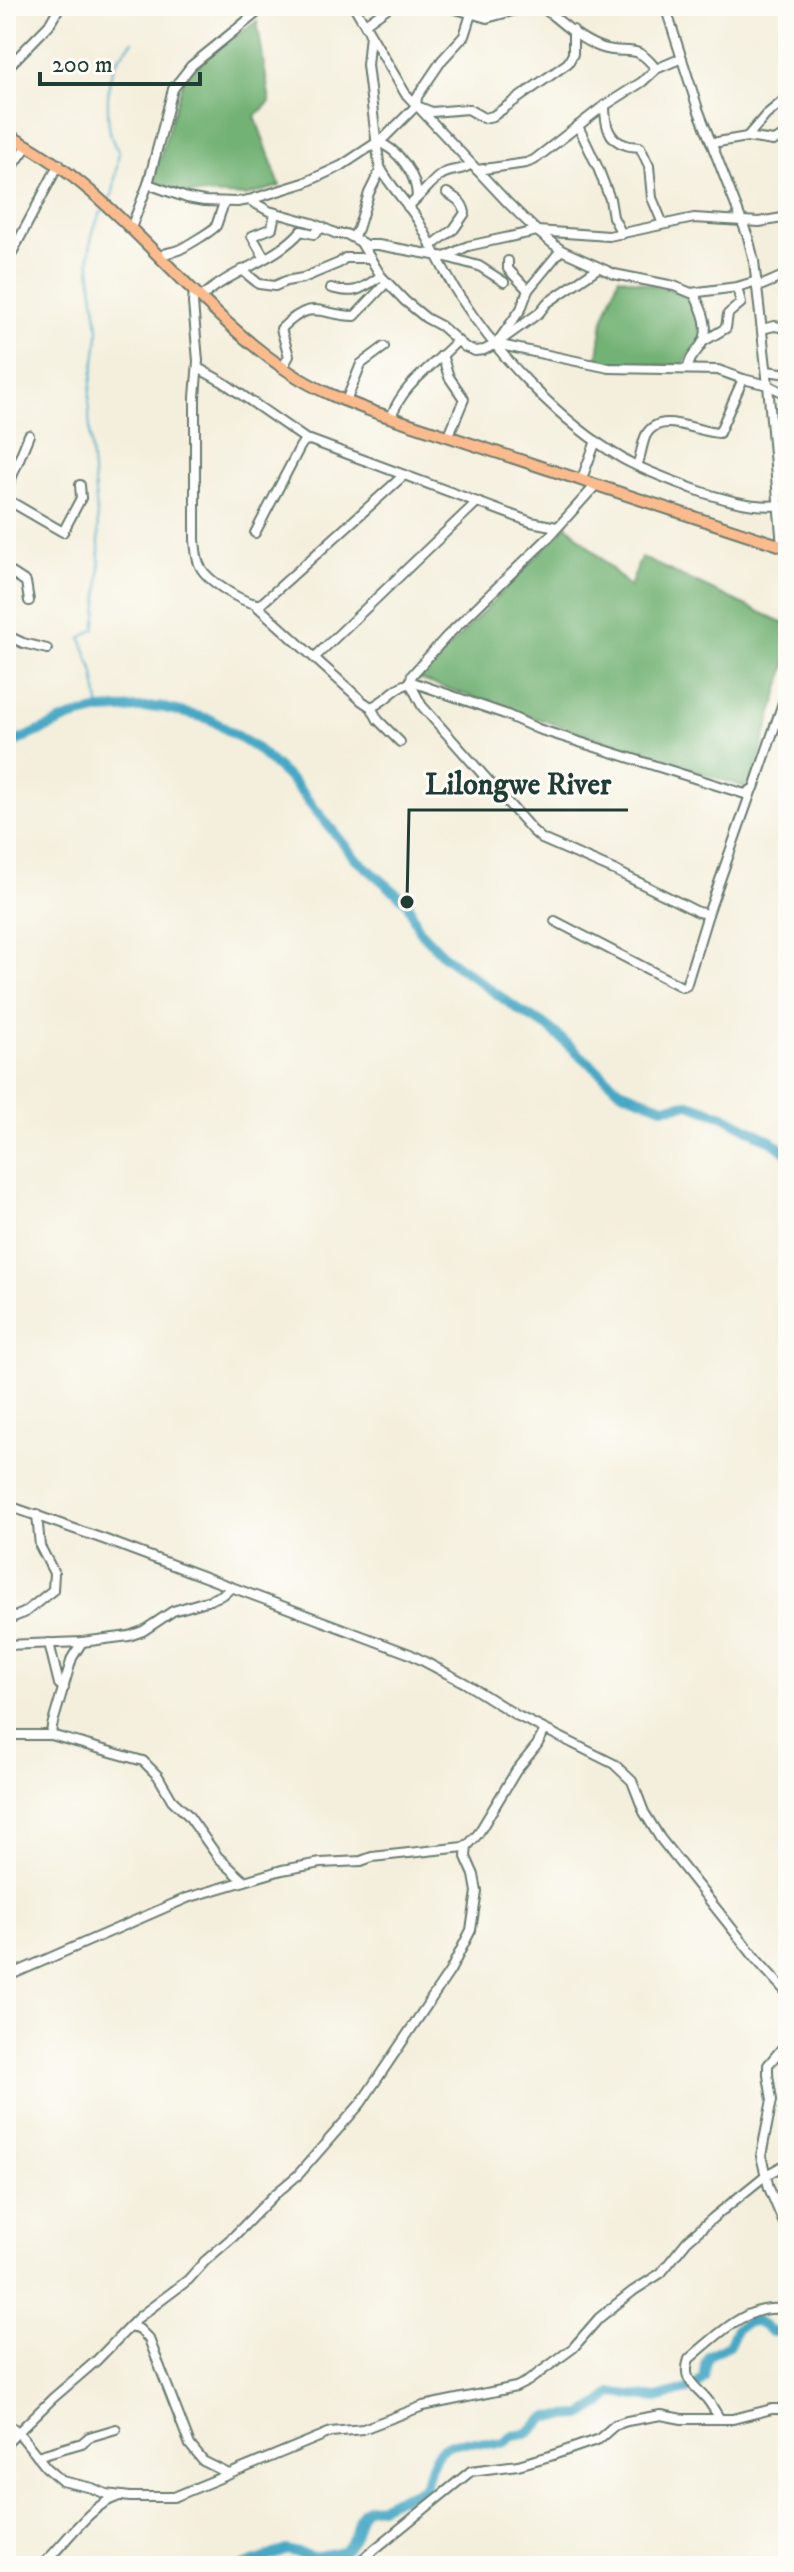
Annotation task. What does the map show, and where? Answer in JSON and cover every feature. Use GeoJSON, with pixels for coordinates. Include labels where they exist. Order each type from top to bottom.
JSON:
{"type":"FeatureCollection","features":[{"type":"Feature","properties":{"kind":"main road"},"geometry":{"type":"LineString","coordinates":[[6,134],[59,164],[131,228],[236,331],[312,385],[346,401],[448,437],[785,547]]}},
{"type":"Feature","properties":{"kind":"street"},"geometry":{"type":"LineString","coordinates":[[6,69],[49,25],[60,6]]}},
{"type":"Feature","properties":{"kind":"street"},"geometry":{"type":"LineString","coordinates":[[238,6],[253,15]]}},
{"type":"Feature","properties":{"kind":"street"},"geometry":{"type":"LineString","coordinates":[[131,228],[148,184],[173,89],[191,66],[265,6]]}},
{"type":"Feature","properties":{"kind":"street"},"geometry":{"type":"LineString","coordinates":[[354,6],[405,93],[416,106],[537,231],[561,250],[614,274],[674,286],[694,294],[757,284],[788,274]]}},
{"type":"Feature","properties":{"kind":"street"},"geometry":{"type":"LineString","coordinates":[[365,24],[392,6],[400,6]]}},
{"type":"Feature","properties":{"kind":"street"},"geometry":{"type":"LineString","coordinates":[[447,6],[493,17],[530,6]]}},
{"type":"Feature","properties":{"kind":"street"},"geometry":{"type":"LineString","coordinates":[[541,6],[600,47],[640,53],[656,69]]}},
{"type":"Feature","properties":{"kind":"street"},"geometry":{"type":"LineString","coordinates":[[665,6],[698,109],[750,244],[785,547]]}},
{"type":"Feature","properties":{"kind":"street"},"geometry":{"type":"LineString","coordinates":[[148,184],[187,198],[225,202],[249,200],[304,183],[341,166],[385,137],[416,106],[417,97],[442,60],[464,36],[471,14]]}},
{"type":"Feature","properties":{"kind":"street"},"geometry":{"type":"LineString","coordinates":[[416,106],[432,112],[468,109],[484,118],[493,116],[568,63],[573,54],[573,30]]}},
{"type":"Feature","properties":{"kind":"street"},"geometry":{"type":"LineString","coordinates":[[357,240],[380,167],[367,65],[370,33]]}},
{"type":"Feature","properties":{"kind":"street"},"geometry":{"type":"LineString","coordinates":[[788,48],[788,54]]}},
{"type":"Feature","properties":{"kind":"street"},"geometry":{"type":"LineString","coordinates":[[408,207],[441,174],[534,160],[656,69],[682,58]]}},
{"type":"Feature","properties":{"kind":"street"},"geometry":{"type":"LineString","coordinates":[[747,137],[766,115],[788,97]]}},
{"type":"Feature","properties":{"kind":"street"},"geometry":{"type":"LineString","coordinates":[[605,105],[608,132],[624,145],[638,146],[645,156],[652,198],[663,224]]}},
{"type":"Feature","properties":{"kind":"street"},"geometry":{"type":"LineString","coordinates":[[578,126],[598,168],[610,199],[613,217],[622,234]]}},
{"type":"Feature","properties":{"kind":"street"},"geometry":{"type":"LineString","coordinates":[[712,143],[747,137],[773,141],[788,134]]}},
{"type":"Feature","properties":{"kind":"street"},"geometry":{"type":"LineString","coordinates":[[376,141],[404,163],[414,179],[417,198]]}},
{"type":"Feature","properties":{"kind":"street"},"geometry":{"type":"LineString","coordinates":[[6,176],[28,145]]}},
{"type":"Feature","properties":{"kind":"street"},"geometry":{"type":"LineString","coordinates":[[6,264],[59,164]]}},
{"type":"Feature","properties":{"kind":"street"},"geometry":{"type":"LineString","coordinates":[[380,167],[431,246],[441,256],[461,298],[505,357],[563,417],[637,466],[701,492],[783,511]]}},
{"type":"Feature","properties":{"kind":"street"},"geometry":{"type":"LineString","coordinates":[[431,246],[454,229],[465,213],[464,206],[447,193]]}},
{"type":"Feature","properties":{"kind":"street"},"geometry":{"type":"LineString","coordinates":[[249,200],[275,213],[357,240],[397,250],[416,250],[479,266],[504,282]]}},
{"type":"Feature","properties":{"kind":"street"},"geometry":{"type":"LineString","coordinates":[[160,257],[212,231],[225,202]]}},
{"type":"Feature","properties":{"kind":"street"},"geometry":{"type":"LineString","coordinates":[[264,257],[252,236],[272,228],[275,213]]}},
{"type":"Feature","properties":{"kind":"street"},"geometry":{"type":"LineString","coordinates":[[441,256],[468,246],[537,231],[609,236],[694,218],[759,222],[788,217]]}},
{"type":"Feature","properties":{"kind":"street"},"geometry":{"type":"LineString","coordinates":[[323,227],[314,234],[301,231],[291,243],[198,293],[193,303],[198,368],[195,415],[195,540],[198,562],[212,579],[257,606],[315,657],[371,707],[378,720],[400,742]]}},
{"type":"Feature","properties":{"kind":"street"},"geometry":{"type":"LineString","coordinates":[[357,240],[384,279],[410,306],[475,351],[496,344],[539,313],[547,303],[598,268]]}},
{"type":"Feature","properties":{"kind":"street"},"geometry":{"type":"LineString","coordinates":[[496,344],[521,309],[528,290],[561,250]]}},
{"type":"Feature","properties":{"kind":"street"},"geometry":{"type":"LineString","coordinates":[[242,270],[259,284],[275,286],[303,278],[345,258],[370,258]]}},
{"type":"Feature","properties":{"kind":"street"},"geometry":{"type":"LineString","coordinates":[[508,261],[508,269],[528,290]]}},
{"type":"Feature","properties":{"kind":"street"},"geometry":{"type":"LineString","coordinates":[[331,288],[348,293],[384,279]]}},
{"type":"Feature","properties":{"kind":"street"},"geometry":{"type":"LineString","coordinates":[[283,367],[289,356],[281,329],[291,320],[313,309],[355,316],[384,279]]}},
{"type":"Feature","properties":{"kind":"street"},"geometry":{"type":"LineString","coordinates":[[688,369],[693,354],[704,341],[726,328],[728,314],[741,303],[737,287]]}},
{"type":"Feature","properties":{"kind":"street"},"geometry":{"type":"LineString","coordinates":[[694,294],[705,315],[704,341]]}},
{"type":"Feature","properties":{"kind":"street"},"geometry":{"type":"LineString","coordinates":[[762,329],[774,326],[788,328]]}},
{"type":"Feature","properties":{"kind":"street"},"geometry":{"type":"LineString","coordinates":[[391,417],[407,387],[457,341]]}},
{"type":"Feature","properties":{"kind":"street"},"geometry":{"type":"LineString","coordinates":[[496,344],[609,368],[718,370],[768,385],[788,395]]}},
{"type":"Feature","properties":{"kind":"street"},"geometry":{"type":"LineString","coordinates":[[346,401],[361,364],[384,347]]}},
{"type":"Feature","properties":{"kind":"street"},"geometry":{"type":"LineString","coordinates":[[442,355],[449,377],[464,399],[448,437]]}},
{"type":"Feature","properties":{"kind":"street"},"geometry":{"type":"LineString","coordinates":[[198,368],[307,440],[531,522],[557,527]]}},
{"type":"Feature","properties":{"kind":"street"},"geometry":{"type":"LineString","coordinates":[[767,371],[788,374]]}},
{"type":"Feature","properties":{"kind":"street"},"geometry":{"type":"LineString","coordinates":[[637,466],[649,431],[659,425],[674,423],[719,433],[743,379]]}},
{"type":"Feature","properties":{"kind":"street"},"geometry":{"type":"LineString","coordinates":[[6,491],[29,435]]}},
{"type":"Feature","properties":{"kind":"street"},"geometry":{"type":"LineString","coordinates":[[255,533],[300,447],[307,440]]}},
{"type":"Feature","properties":{"kind":"street"},"geometry":{"type":"LineString","coordinates":[[581,481],[596,441]]}},
{"type":"Feature","properties":{"kind":"street"},"geometry":{"type":"LineString","coordinates":[[257,606],[270,598],[404,475]]}},
{"type":"Feature","properties":{"kind":"street"},"geometry":{"type":"LineString","coordinates":[[6,499],[63,532],[81,498],[80,485]]}},
{"type":"Feature","properties":{"kind":"street"},"geometry":{"type":"LineString","coordinates":[[595,486],[447,636],[412,675],[410,683],[422,706],[542,839],[708,914]]}},
{"type":"Feature","properties":{"kind":"street"},"geometry":{"type":"LineString","coordinates":[[315,657],[477,502]]}},
{"type":"Feature","properties":{"kind":"street"},"geometry":{"type":"LineString","coordinates":[[6,569],[26,582],[29,601]]}},
{"type":"Feature","properties":{"kind":"street"},"geometry":{"type":"LineString","coordinates":[[6,635],[47,649]]}},
{"type":"Feature","properties":{"kind":"street"},"geometry":{"type":"LineString","coordinates":[[371,707],[381,703],[402,685],[410,683],[609,753],[745,794],[752,791]]}},
{"type":"Feature","properties":{"kind":"street"},"geometry":{"type":"LineString","coordinates":[[555,921],[682,987],[689,982],[708,914],[747,799],[785,708],[788,688]]}},
{"type":"Feature","properties":{"kind":"street"},"geometry":{"type":"LineString","coordinates":[[6,1505],[426,1660],[516,1715],[614,1764],[628,1775],[644,1812],[660,1838],[788,1994]]}},
{"type":"Feature","properties":{"kind":"street"},"geometry":{"type":"LineString","coordinates":[[6,1620],[24,1613],[53,1590],[54,1573],[40,1546],[37,1515]]}},
{"type":"Feature","properties":{"kind":"street"},"geometry":{"type":"LineString","coordinates":[[6,1517],[6,1530]]}},
{"type":"Feature","properties":{"kind":"street"},"geometry":{"type":"LineString","coordinates":[[6,1645],[82,1642],[137,1634],[173,1611],[210,1600],[231,1588]]}},
{"type":"Feature","properties":{"kind":"street"},"geometry":{"type":"LineString","coordinates":[[51,1735],[72,1658],[82,1642]]}},
{"type":"Feature","properties":{"kind":"street"},"geometry":{"type":"LineString","coordinates":[[49,1643],[59,1684],[64,1688]]}},
{"type":"Feature","properties":{"kind":"street"},"geometry":{"type":"LineString","coordinates":[[6,1977],[187,1898],[244,1881],[299,1867],[467,1845],[478,1834],[545,1730]]}},
{"type":"Feature","properties":{"kind":"street"},"geometry":{"type":"LineString","coordinates":[[6,1735],[51,1735],[143,1761],[158,1776],[172,1800],[188,1815],[218,1857],[244,1881]]}},
{"type":"Feature","properties":{"kind":"street"},"geometry":{"type":"LineString","coordinates":[[6,2444],[129,2327],[188,2280],[298,2175],[376,2083],[450,1971],[471,1930],[477,1892],[466,1857],[467,1845]]}},
{"type":"Feature","properties":{"kind":"street"},"geometry":{"type":"LineString","coordinates":[[788,2041],[768,2065],[772,2100],[761,2156],[788,2233]]}},
{"type":"Feature","properties":{"kind":"street"},"geometry":{"type":"LineString","coordinates":[[6,2422],[62,2481],[122,2496],[174,2497],[331,2432],[369,2428],[423,2406],[524,2384],[573,2348],[599,2318],[661,2273],[687,2241],[766,2175],[788,2163]]}},
{"type":"Feature","properties":{"kind":"street"},"geometry":{"type":"LineString","coordinates":[[720,2419],[704,2396],[688,2381],[686,2367],[689,2359],[748,2313],[785,2308]]}},
{"type":"Feature","properties":{"kind":"street"},"geometry":{"type":"LineString","coordinates":[[129,2327],[139,2329],[149,2339],[190,2445],[203,2461],[229,2474]]}},
{"type":"Feature","properties":{"kind":"street"},"geometry":{"type":"LineString","coordinates":[[354,2566],[471,2471],[518,2465],[550,2456],[599,2439],[621,2422],[661,2415],[682,2419],[733,2419],[772,2409],[788,2409]]}},
{"type":"Feature","properties":{"kind":"street"},"geometry":{"type":"LineString","coordinates":[[37,2456],[116,2429]]}},
{"type":"Feature","properties":{"kind":"street"},"geometry":{"type":"LineString","coordinates":[[41,2566],[74,2534],[80,2523],[110,2500],[122,2496]]}},
{"type":"Feature","properties":{"kind":"green space"},"geometry":{"type":"Polygon","coordinates":[[[257,21],[270,102],[255,116],[280,186],[246,196],[183,193],[153,181],[184,77],[210,54],[257,21]]]}},
{"type":"Feature","properties":{"kind":"green space"},"geometry":{"type":"Polygon","coordinates":[[[619,277],[689,294],[699,317],[701,340],[682,366],[597,363],[603,320],[619,277]]]}},
{"type":"Feature","properties":{"kind":"green space"},"geometry":{"type":"Polygon","coordinates":[[[567,525],[630,587],[641,557],[788,625],[788,658],[750,789],[418,679],[567,525]]]}},
{"type":"Feature","properties":{"kind":"waterway"},"geometry":{"type":"LineString","coordinates":[[109,200],[113,193],[119,151],[109,123],[109,85],[116,63],[133,41]]}},
{"type":"Feature","properties":{"kind":"waterway"},"geometry":{"type":"LineString","coordinates":[[100,710],[94,673],[81,638],[95,629],[99,601],[99,546],[89,408],[98,329],[90,254],[95,224],[103,209]]}},
{"type":"Feature","properties":{"kind":"waterway"},"geometry":{"type":"LineString","coordinates":[[6,746],[69,718],[100,710],[160,707],[210,719],[256,748],[293,782],[354,857],[407,902],[419,930],[444,956],[548,1027],[620,1090],[663,1107],[689,1104],[724,1116],[771,1141],[788,1154]]}},
{"type":"Feature","properties":{"kind":"waterway"},"geometry":{"type":"LineString","coordinates":[[243,2566],[287,2550],[314,2557],[343,2551],[353,2538],[364,2510],[380,2507],[422,2489],[433,2461],[446,2446],[464,2442],[502,2444],[513,2436],[526,2434],[547,2417],[582,2415],[612,2393],[657,2398],[694,2388],[704,2377],[709,2355],[729,2345],[737,2328],[746,2322],[756,2321],[772,2332],[788,2333]]}},
{"type":"Feature","properties":{"kind":"place","name":"Lilongwe River"},"geometry":{"type":"Point","coordinates":[407,902]}}]}
